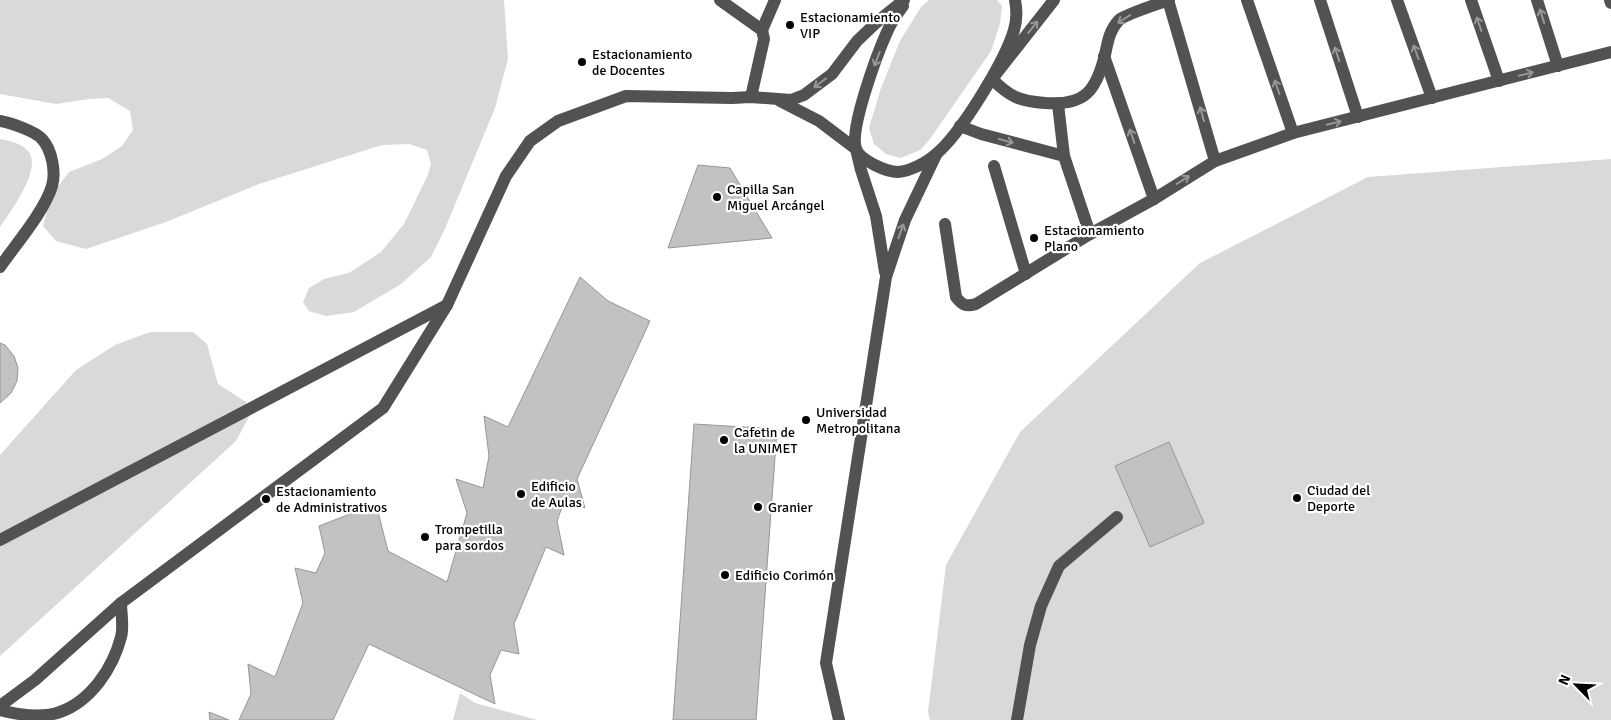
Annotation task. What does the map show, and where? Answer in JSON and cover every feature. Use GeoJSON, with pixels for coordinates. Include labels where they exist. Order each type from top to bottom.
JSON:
{"type":"FeatureCollection","features":[{"type":"Feature","properties":{"kind":"lane"},"geometry":{"type":"LineString","coordinates":[[720,0],[762,30]]}},
{"type":"Feature","properties":{"kind":"lane"},"geometry":{"type":"LineString","coordinates":[[750,97],[764,39],[762,30],[775,0]]}},
{"type":"Feature","properties":{"kind":"lane"},"geometry":{"type":"LineString","coordinates":[[0,706],[35,680],[121,603],[383,408],[447,305],[506,176],[530,141],[558,121],[626,96],[750,97],[791,100],[804,95],[832,74],[857,42],[877,22],[905,0]]}},
{"type":"Feature","properties":{"kind":"lane"},"geometry":{"type":"LineString","coordinates":[[886,277],[876,216],[856,149],[857,124],[870,76],[887,31],[905,0]]}},
{"type":"Feature","properties":{"kind":"lane"},"geometry":{"type":"LineString","coordinates":[[992,79],[1014,31],[1017,10],[1015,0]]}},
{"type":"Feature","properties":{"kind":"lane"},"geometry":{"type":"LineString","coordinates":[[839,720],[826,663],[886,277],[905,220],[936,155],[960,126],[992,79],[1054,0]]}},
{"type":"Feature","properties":{"kind":"lane"},"geometry":{"type":"LineString","coordinates":[[992,79],[1007,94],[1028,102],[1058,104],[1082,100],[1096,83],[1109,34],[1121,18],[1168,0],[1215,161]]}},
{"type":"Feature","properties":{"kind":"lane"},"geometry":{"type":"LineString","coordinates":[[1247,0],[1293,133]]}},
{"type":"Feature","properties":{"kind":"lane"},"geometry":{"type":"LineString","coordinates":[[1320,0],[1358,117]]}},
{"type":"Feature","properties":{"kind":"lane"},"geometry":{"type":"LineString","coordinates":[[1397,0],[1432,98]]}},
{"type":"Feature","properties":{"kind":"lane"},"geometry":{"type":"LineString","coordinates":[[1471,0],[1499,81]]}},
{"type":"Feature","properties":{"kind":"lane"},"geometry":{"type":"LineString","coordinates":[[1537,0],[1558,66]]}},
{"type":"Feature","properties":{"kind":"lane"},"geometry":{"type":"LineString","coordinates":[[945,224],[956,296],[961,303],[968,306],[976,304],[1090,234],[1154,199],[1215,161],[1293,133],[1611,52]]}},
{"type":"Feature","properties":{"kind":"lane"},"geometry":{"type":"LineString","coordinates":[[1104,56],[1154,199]]}},
{"type":"Feature","properties":{"kind":"lane"},"geometry":{"type":"LineString","coordinates":[[778,99],[818,121],[856,149],[864,158],[886,170],[897,172],[910,169],[936,155]]}},
{"type":"Feature","properties":{"kind":"lane"},"geometry":{"type":"LineString","coordinates":[[1058,104],[1064,156],[1090,234]]}},
{"type":"Feature","properties":{"kind":"lane"},"geometry":{"type":"LineString","coordinates":[[0,121],[16,124],[42,138],[52,159],[52,185],[42,207],[0,267]]}},
{"type":"Feature","properties":{"kind":"lane"},"geometry":{"type":"LineString","coordinates":[[960,126],[981,134],[1064,156]]}},
{"type":"Feature","properties":{"kind":"lane"},"geometry":{"type":"LineString","coordinates":[[994,166],[1026,274]]}},
{"type":"Feature","properties":{"kind":"lane"},"geometry":{"type":"LineString","coordinates":[[0,540],[447,305]]}},
{"type":"Feature","properties":{"kind":"lane"},"geometry":{"type":"LineString","coordinates":[[1017,720],[1032,638],[1041,606],[1059,566],[1117,517]]}},
{"type":"Feature","properties":{"kind":"lane"},"geometry":{"type":"LineString","coordinates":[[0,710],[18,715],[62,716],[80,702],[100,681],[112,662],[122,635],[121,603]]}},
{"type":"Feature","properties":{"kind":"shaded area"},"geometry":{"type":"Polygon","coordinates":[[[0,0],[504,0],[508,59],[495,108],[444,231],[431,257],[401,284],[354,312],[326,316],[309,311],[303,302],[309,288],[324,279],[349,273],[381,252],[404,224],[427,177],[431,164],[427,150],[409,144],[382,145],[259,184],[166,222],[86,249],[56,241],[43,226],[51,196],[69,172],[102,159],[122,146],[133,130],[130,111],[108,98],[56,104],[0,94],[0,0]]]}},
{"type":"Feature","properties":{"kind":"shaded area"},"geometry":{"type":"Polygon","coordinates":[[[929,0],[997,0],[1002,6],[1000,24],[991,51],[930,139],[920,150],[901,158],[886,154],[874,144],[869,128],[881,88],[900,41],[921,7],[929,0]]]}},
{"type":"Feature","properties":{"kind":"shaded area"},"geometry":{"type":"Polygon","coordinates":[[[0,139],[22,146],[28,151],[32,158],[32,168],[24,189],[0,227],[0,139]]]}},
{"type":"Feature","properties":{"kind":"shaded area","name":"Ciudad del Deporte"},"geometry":{"type":"Polygon","coordinates":[[[1611,159],[1611,720],[930,720],[928,712],[946,565],[1020,432],[1200,263],[1368,177],[1611,159]]]}},
{"type":"Feature","properties":{"kind":"shaded area"},"geometry":{"type":"Polygon","coordinates":[[[150,332],[193,332],[207,344],[218,384],[246,402],[250,415],[236,441],[0,656],[0,455],[76,370],[115,345],[150,332]]]}},
{"type":"Feature","properties":{"kind":"shaded area"},"geometry":{"type":"Polygon","coordinates":[[[460,693],[475,703],[537,720],[453,720],[460,693]]]}},
{"type":"Feature","properties":{"kind":"building","name":"Capilla San Miguel Arcángel"},"geometry":{"type":"Polygon","coordinates":[[[698,165],[730,168],[772,238],[668,248],[698,165]]]}},
{"type":"Feature","properties":{"kind":"building","name":"Edificio de Aulas"},"geometry":{"type":"Polygon","coordinates":[[[580,277],[608,301],[650,321],[577,479],[585,508],[565,499],[557,521],[564,555],[546,547],[514,624],[519,654],[501,650],[490,675],[495,704],[369,644],[333,720],[239,720],[251,694],[248,664],[275,677],[303,603],[295,568],[316,573],[325,553],[319,526],[376,504],[388,551],[447,582],[467,513],[456,479],[483,488],[489,456],[484,416],[508,427],[580,277]]]}},
{"type":"Feature","properties":{"kind":"building"},"geometry":{"type":"Polygon","coordinates":[[[0,343],[5,345],[14,356],[18,368],[17,381],[11,393],[0,403],[0,343]]]}},
{"type":"Feature","properties":{"kind":"building","name":"Edificio Corimón"},"geometry":{"type":"Polygon","coordinates":[[[694,424],[777,429],[756,720],[673,720],[694,424]]]}},
{"type":"Feature","properties":{"kind":"building"},"geometry":{"type":"Polygon","coordinates":[[[1169,442],[1204,523],[1150,547],[1115,466],[1169,442]]]}},
{"type":"Feature","properties":{"kind":"building"},"geometry":{"type":"Polygon","coordinates":[[[209,712],[229,720],[210,720],[209,712]]]}},
{"type":"Feature","properties":{"kind":"place","name":"Estacionamiento VIP"},"geometry":{"type":"Point","coordinates":[790,25]}},
{"type":"Feature","properties":{"kind":"place","name":"Estacionamiento de Docentes"},"geometry":{"type":"Point","coordinates":[582,62]}},
{"type":"Feature","properties":{"kind":"place","name":"Capilla San Miguel Arcángel"},"geometry":{"type":"Point","coordinates":[717,197]}},
{"type":"Feature","properties":{"kind":"place","name":"Estacionamiento Plano"},"geometry":{"type":"Point","coordinates":[1034,238]}},
{"type":"Feature","properties":{"kind":"place","name":"Universidad Metropolitana"},"geometry":{"type":"Point","coordinates":[806,420]}},
{"type":"Feature","properties":{"kind":"place","name":"Cafetin de la UNIMET"},"geometry":{"type":"Point","coordinates":[724,440]}},
{"type":"Feature","properties":{"kind":"place","name":"Edificio de Aulas"},"geometry":{"type":"Point","coordinates":[521,494]}},
{"type":"Feature","properties":{"kind":"place","name":"Ciudad del Deporte"},"geometry":{"type":"Point","coordinates":[1297,498]}},
{"type":"Feature","properties":{"kind":"place","name":"Estacionamiento de Administrativos"},"geometry":{"type":"Point","coordinates":[266,499]}},
{"type":"Feature","properties":{"kind":"place","name":"Granier"},"geometry":{"type":"Point","coordinates":[758,507]}},
{"type":"Feature","properties":{"kind":"place","name":"Trompetilla para sordos"},"geometry":{"type":"Point","coordinates":[425,537]}},
{"type":"Feature","properties":{"kind":"place","name":"Edificio Corimón"},"geometry":{"type":"Point","coordinates":[725,575]}}]}
